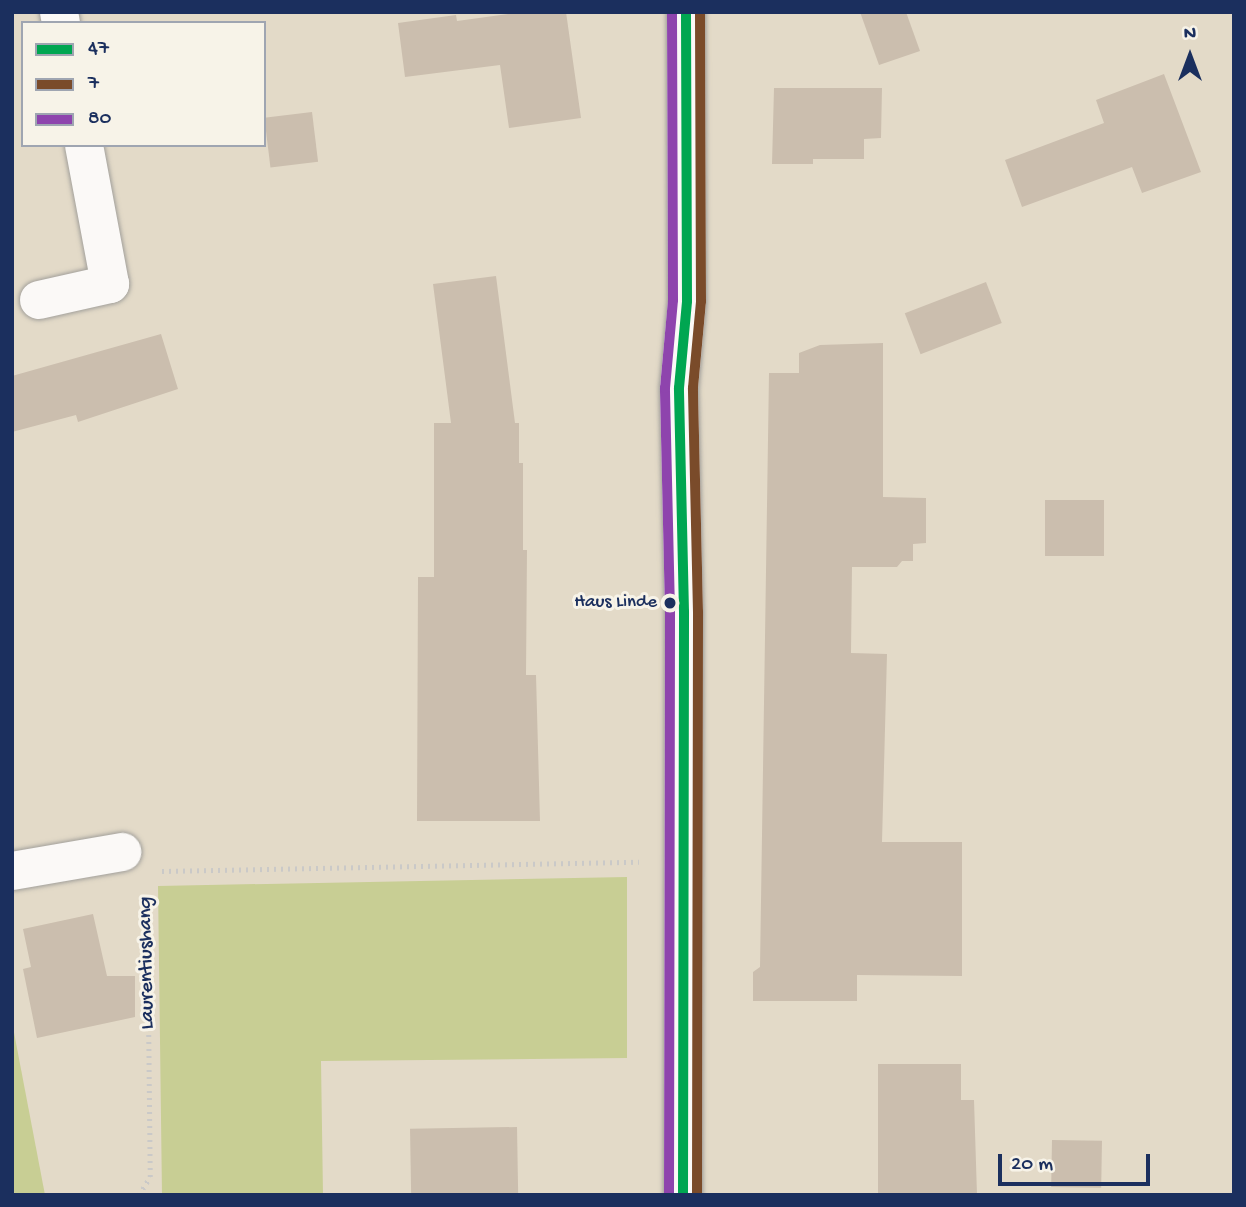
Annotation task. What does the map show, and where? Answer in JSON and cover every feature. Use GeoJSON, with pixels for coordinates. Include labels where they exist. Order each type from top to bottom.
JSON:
{"type":"FeatureCollection","features":[{"type":"Feature","properties":{"kind":"main road"},"geometry":{"type":"LineString","coordinates":[[683,1195],[684,612],[679,388],[687,301],[686,12]]}},
{"type":"Feature","properties":{"kind":"main road"},"geometry":{"type":"LineString","coordinates":[[39,300],[110,284],[84,147]]}},
{"type":"Feature","properties":{"kind":"main road"},"geometry":{"type":"LineString","coordinates":[[12,871],[135,862]]}},
{"type":"Feature","properties":{"kind":"path"},"geometry":{"type":"LineString","coordinates":[[135,862],[683,862]]}},
{"type":"Feature","properties":{"kind":"path","name":"Laurentiushang"},"geometry":{"type":"LineString","coordinates":[[135,862],[150,1177],[139,1195]]}},
{"type":"Feature","properties":{"kind":"green space"},"geometry":{"type":"Polygon","coordinates":[[[627,877],[627,1058],[321,1061],[323,1195],[162,1195],[158,886],[627,877]]]}},
{"type":"Feature","properties":{"kind":"green space"},"geometry":{"type":"Polygon","coordinates":[[[12,1022],[45,1195],[12,1195],[12,1022]]]}},
{"type":"Feature","properties":{"kind":"building"},"geometry":{"type":"Polygon","coordinates":[[[522,12],[566,12],[581,118],[509,128],[500,65],[405,77],[398,23],[456,15],[457,21],[522,12]]]}},
{"type":"Feature","properties":{"kind":"building"},"geometry":{"type":"Polygon","coordinates":[[[860,12],[906,12],[920,51],[879,65],[860,12]]]}},
{"type":"Feature","properties":{"kind":"building"},"geometry":{"type":"Polygon","coordinates":[[[1164,74],[1201,172],[1142,193],[1132,167],[1022,207],[1005,160],[1104,123],[1096,100],[1164,74]]]}},
{"type":"Feature","properties":{"kind":"building"},"geometry":{"type":"Polygon","coordinates":[[[774,88],[882,88],[881,138],[864,139],[864,159],[813,159],[813,164],[772,164],[774,88]]]}},
{"type":"Feature","properties":{"kind":"building"},"geometry":{"type":"Polygon","coordinates":[[[312,112],[318,162],[270,167],[266,118],[312,112]]]}},
{"type":"Feature","properties":{"kind":"building"},"geometry":{"type":"Polygon","coordinates":[[[496,276],[515,423],[519,423],[519,463],[523,463],[523,550],[527,550],[526,675],[536,675],[540,821],[417,821],[418,577],[434,577],[434,423],[451,423],[433,284],[496,276]]]}},
{"type":"Feature","properties":{"kind":"building"},"geometry":{"type":"Polygon","coordinates":[[[986,282],[1002,323],[921,354],[905,313],[986,282]]]}},
{"type":"Feature","properties":{"kind":"building"},"geometry":{"type":"Polygon","coordinates":[[[161,334],[178,389],[78,422],[76,415],[12,432],[12,376],[161,334]]]}},
{"type":"Feature","properties":{"kind":"building"},"geometry":{"type":"Polygon","coordinates":[[[883,343],[883,497],[926,498],[926,543],[913,544],[913,561],[902,561],[897,567],[852,567],[851,653],[887,654],[882,842],[962,842],[962,976],[857,975],[857,1001],[753,1001],[753,972],[760,967],[769,373],[799,373],[799,353],[820,345],[883,343]]]}},
{"type":"Feature","properties":{"kind":"building"},"geometry":{"type":"Polygon","coordinates":[[[1045,500],[1104,500],[1104,556],[1045,556],[1045,500]]]}},
{"type":"Feature","properties":{"kind":"building"},"geometry":{"type":"Polygon","coordinates":[[[93,914],[107,976],[135,976],[135,1017],[37,1038],[23,969],[31,967],[23,929],[93,914]]]}},
{"type":"Feature","properties":{"kind":"building"},"geometry":{"type":"Polygon","coordinates":[[[878,1064],[961,1064],[961,1100],[974,1100],[977,1195],[878,1195],[878,1064]]]}},
{"type":"Feature","properties":{"kind":"building"},"geometry":{"type":"Polygon","coordinates":[[[517,1127],[518,1195],[411,1195],[410,1129],[517,1127]]]}},
{"type":"Feature","properties":{"kind":"building"},"geometry":{"type":"Polygon","coordinates":[[[1052,1140],[1102,1141],[1101,1188],[1051,1187],[1052,1140]]]}},
{"type":"Feature","properties":{"kind":"transit line","name":"80"},"geometry":{"type":"LineString","coordinates":[[669,1195],[670,612],[665,388],[673,300],[672,12]]}},
{"type":"Feature","properties":{"kind":"transit line","name":"47"},"geometry":{"type":"LineString","coordinates":[[683,1195],[684,612],[679,388],[687,301],[686,12]]}},
{"type":"Feature","properties":{"kind":"transit line","name":"7"},"geometry":{"type":"LineString","coordinates":[[697,1195],[698,612],[693,388],[701,301],[700,12]]}},
{"type":"Feature","properties":{"kind":"place","name":"Haus Linde"},"geometry":{"type":"Point","coordinates":[670,603]}}]}
